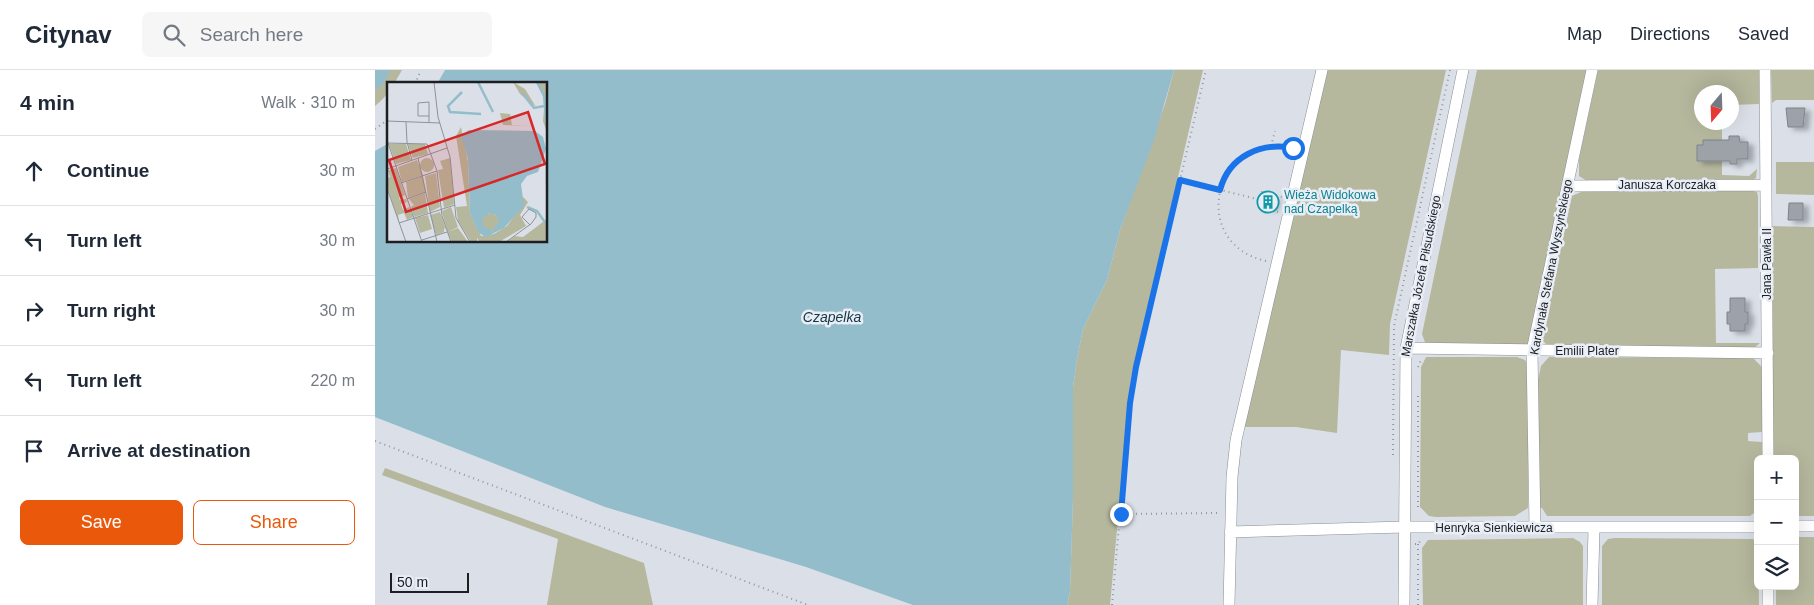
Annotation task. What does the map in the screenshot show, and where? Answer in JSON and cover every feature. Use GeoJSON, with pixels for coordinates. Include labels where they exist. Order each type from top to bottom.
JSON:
{"type":"FeatureCollection","features":[{"type":"Feature","properties":{"kind":"street"},"geometry":{"type":"LineString","coordinates":[[1229,605],[1230,532],[1236,440],[1322,70]]}},
{"type":"Feature","properties":{"kind":"street","name":"Marszałka Józefa Piłsudskiego"},"geometry":{"type":"LineString","coordinates":[[1404,605],[1406,348],[1463,70]]}},
{"type":"Feature","properties":{"kind":"street","name":"Kardynała Stefana Wyszyńskiego"},"geometry":{"type":"LineString","coordinates":[[1535,527],[1531,351],[1592,70]]}},
{"type":"Feature","properties":{"kind":"street","name":"Jana Pawła II"},"geometry":{"type":"LineString","coordinates":[[1765,70],[1768,353],[1767,455]]}},
{"type":"Feature","properties":{"kind":"street","name":"Janusza Korczaka"},"geometry":{"type":"LineString","coordinates":[[1567,186],[1767,185]]}},
{"type":"Feature","properties":{"kind":"street","name":"Emilii Plater"},"geometry":{"type":"LineString","coordinates":[[1406,348],[1768,353]]}},
{"type":"Feature","properties":{"kind":"street"},"geometry":{"type":"LineString","coordinates":[[1799,526],[1814,526]]}},
{"type":"Feature","properties":{"kind":"street","name":"Henryka Sienkiewicza"},"geometry":{"type":"LineString","coordinates":[[1230,532],[1404,527],[1594,529],[1754,527]]}},
{"type":"Feature","properties":{"kind":"street"},"geometry":{"type":"LineString","coordinates":[[1592,605],[1594,529]]}},
{"type":"Feature","properties":{"kind":"street"},"geometry":{"type":"LineString","coordinates":[[1768,590],[1768,605]]}},
{"type":"Feature","properties":{"kind":"path"},"geometry":{"type":"LineString","coordinates":[[416,82],[421,70]]}},
{"type":"Feature","properties":{"kind":"path"},"geometry":{"type":"LineString","coordinates":[[1112,605],[1130,410],[1136,367],[1206,70]]}},
{"type":"Feature","properties":{"kind":"path"},"geometry":{"type":"LineString","coordinates":[[375,128],[387,120]]}},
{"type":"Feature","properties":{"kind":"path"},"geometry":{"type":"LineString","coordinates":[[1271,146],[1275,131]]}},
{"type":"Feature","properties":{"kind":"path"},"geometry":{"type":"LineString","coordinates":[[1266,261],[1246,253],[1227,235],[1219,211],[1220,190],[1229,170],[1241,158],[1256,149],[1271,146],[1293,148]]}},
{"type":"Feature","properties":{"kind":"path"},"geometry":{"type":"LineString","coordinates":[[1180,180],[1261,200]]}},
{"type":"Feature","properties":{"kind":"path"},"geometry":{"type":"LineString","coordinates":[[1278,212],[1259,208],[1262,192],[1281,197]]}},
{"type":"Feature","properties":{"kind":"path"},"geometry":{"type":"LineString","coordinates":[[1417,388],[1418,511]]}},
{"type":"Feature","properties":{"kind":"path"},"geometry":{"type":"LineString","coordinates":[[375,441],[808,605]]}},
{"type":"Feature","properties":{"kind":"path"},"geometry":{"type":"LineString","coordinates":[[1121,514],[1219,513]]}},
{"type":"Feature","properties":{"kind":"path"},"geometry":{"type":"LineString","coordinates":[[1418,544],[1419,605]]}},
{"type":"Feature","properties":{"kind":"green space"},"geometry":{"type":"Polygon","coordinates":[[[375,70],[402,70],[395,82],[387,82],[385,97],[375,106],[375,70]]]}},
{"type":"Feature","properties":{"kind":"green space"},"geometry":{"type":"Polygon","coordinates":[[[1174,70],[1203,70],[1131,379],[1110,605],[1067,605],[1070,591],[1073,500],[1073,387],[1083,329],[1107,280],[1120,230],[1165,104],[1174,70]]]}},
{"type":"Feature","properties":{"kind":"green space"},"geometry":{"type":"Polygon","coordinates":[[[1326,70],[1446,70],[1390,324],[1389,355],[1341,350],[1337,433],[1296,427],[1243,427],[1326,70]]]}},
{"type":"Feature","properties":{"kind":"green space"},"geometry":{"type":"Polygon","coordinates":[[[1477,70],[1589,70],[1531,341],[1523,346],[1426,345],[1422,334],[1477,70]]]}},
{"type":"Feature","properties":{"kind":"green space"},"geometry":{"type":"Polygon","coordinates":[[[1598,70],[1760,70],[1759,104],[1739,105],[1739,85],[1694,85],[1694,130],[1722,130],[1722,175],[1749,176],[1757,169],[1756,178],[1751,181],[1587,181],[1579,176],[1579,159],[1598,70]]]}},
{"type":"Feature","properties":{"kind":"green space"},"geometry":{"type":"Polygon","coordinates":[[[1771,70],[1814,70],[1814,100],[1776,100],[1772,103],[1771,70]]]}},
{"type":"Feature","properties":{"kind":"green space"},"geometry":{"type":"Polygon","coordinates":[[[1776,162],[1814,162],[1814,195],[1776,194],[1776,162]]]}},
{"type":"Feature","properties":{"kind":"green space"},"geometry":{"type":"Polygon","coordinates":[[[1749,190],[1757,192],[1758,196],[1758,268],[1715,269],[1716,343],[1760,343],[1753,349],[1547,345],[1543,341],[1542,334],[1572,196],[1581,192],[1749,190]]]}},
{"type":"Feature","properties":{"kind":"green space"},"geometry":{"type":"Polygon","coordinates":[[[1772,226],[1814,227],[1814,516],[1799,516],[1799,455],[1773,455],[1772,226]]]}},
{"type":"Feature","properties":{"kind":"green space"},"geometry":{"type":"Polygon","coordinates":[[[1426,357],[1517,357],[1525,360],[1528,366],[1528,508],[1515,516],[1436,517],[1429,516],[1420,507],[1421,367],[1426,357]]]}},
{"type":"Feature","properties":{"kind":"green space"},"geometry":{"type":"Polygon","coordinates":[[[1549,357],[1753,358],[1763,368],[1762,432],[1748,433],[1748,441],[1762,442],[1762,455],[1754,455],[1754,513],[1750,516],[1547,516],[1542,508],[1538,508],[1537,385],[1541,366],[1549,357]]]}},
{"type":"Feature","properties":{"kind":"green space"},"geometry":{"type":"Polygon","coordinates":[[[385,468],[644,563],[653,605],[547,605],[558,539],[382,475],[385,468]]]}},
{"type":"Feature","properties":{"kind":"green space"},"geometry":{"type":"Polygon","coordinates":[[[1799,537],[1814,537],[1814,605],[1776,605],[1776,590],[1799,590],[1799,537]]]}},
{"type":"Feature","properties":{"kind":"green space"},"geometry":{"type":"Polygon","coordinates":[[[1573,538],[1583,546],[1583,605],[1423,605],[1422,548],[1428,540],[1573,538]]]}},
{"type":"Feature","properties":{"kind":"green space"},"geometry":{"type":"Polygon","coordinates":[[[1608,539],[1753,539],[1754,590],[1759,590],[1759,605],[1602,605],[1602,546],[1608,539]]]}},
{"type":"Feature","properties":{"kind":"water","name":"Czapelka"},"geometry":{"type":"Polygon","coordinates":[[[445,70],[1174,70],[1154,140],[1120,230],[1107,280],[1083,329],[1077,359],[1073,387],[1073,500],[1070,591],[1067,605],[913,605],[806,567],[605,507],[375,417],[375,151],[387,144],[387,242],[547,242],[547,82],[438,82],[445,70]]]}},
{"type":"Feature","properties":{"kind":"building"},"geometry":{"type":"Polygon","coordinates":[[[1786,108],[1805,108],[1803,127],[1788,127],[1786,108]]]}},
{"type":"Feature","properties":{"kind":"building"},"geometry":{"type":"Polygon","coordinates":[[[1729,136],[1739,136],[1740,142],[1748,142],[1748,159],[1737,159],[1737,164],[1730,164],[1730,161],[1697,161],[1697,145],[1703,145],[1703,140],[1729,140],[1729,136]]]}},
{"type":"Feature","properties":{"kind":"building","name":"Wieża Widokowa nad Czapelką"},"geometry":{"type":"Polygon","coordinates":[[[1264,195],[1275,198],[1272,208],[1262,206],[1264,195]]]}},
{"type":"Feature","properties":{"kind":"building"},"geometry":{"type":"Polygon","coordinates":[[[1789,203],[1803,203],[1803,220],[1788,220],[1789,203]]]}},
{"type":"Feature","properties":{"kind":"building"},"geometry":{"type":"Polygon","coordinates":[[[1730,298],[1745,298],[1745,312],[1748,312],[1748,324],[1745,324],[1745,331],[1730,331],[1730,324],[1727,324],[1727,312],[1730,312],[1730,298]]]}},
{"type":"Feature","properties":{"kind":"waterway","name":"Czapelka"},"geometry":{"type":"LineString","coordinates":[[375,79],[380,70]]}},
{"type":"Feature","properties":{"kind":"place","name":"Wieża Widokowa nad Czapelką"},"geometry":{"type":"Point","coordinates":[1268,202]}},
{"type":"Feature","properties":{"kind":"route"},"geometry":{"type":"LineString","coordinates":[[1121,514],[1130,403],[1136,367],[1180,180],[1220,190],[1229,170],[1248,153],[1256,149],[1273,146],[1293,148]]}}]}
